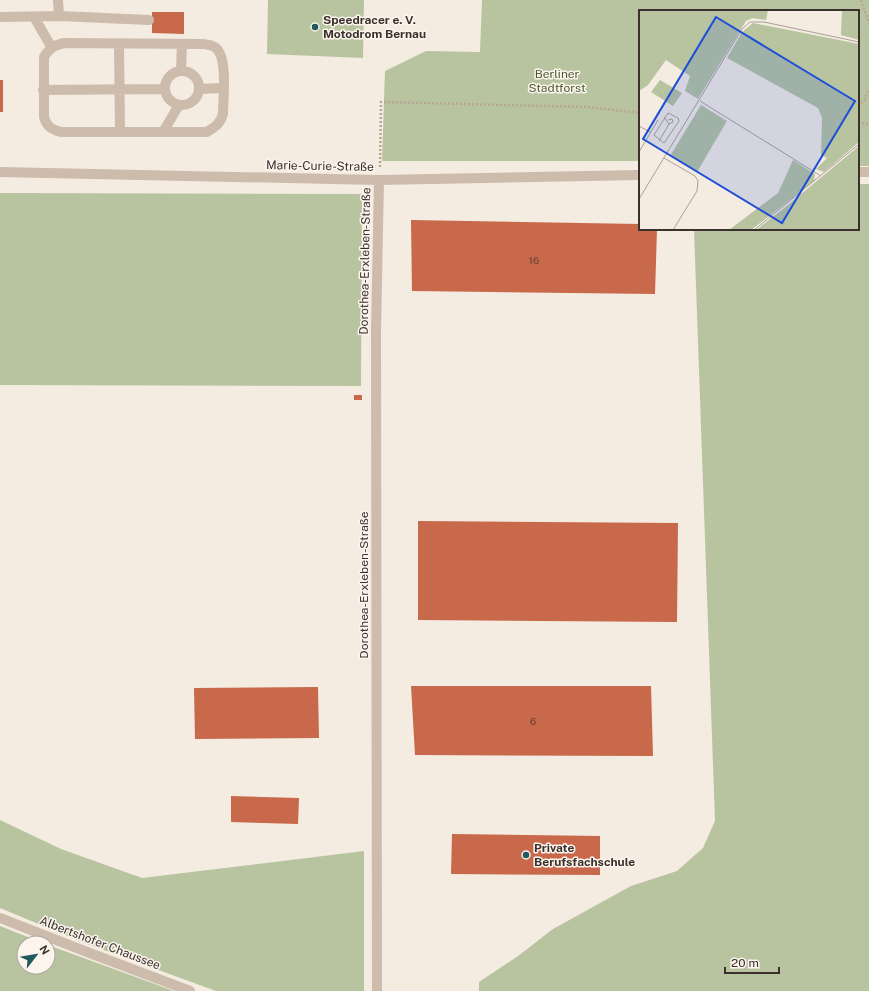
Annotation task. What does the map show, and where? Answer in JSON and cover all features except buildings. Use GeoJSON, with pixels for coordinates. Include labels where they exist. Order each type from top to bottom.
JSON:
{"type":"FeatureCollection","features":[{"type":"Feature","properties":{"kind":"street"},"geometry":{"type":"LineString","coordinates":[[58,0],[59,16]]}},
{"type":"Feature","properties":{"kind":"street"},"geometry":{"type":"LineString","coordinates":[[0,17],[59,16],[149,20]]}},
{"type":"Feature","properties":{"kind":"street"},"geometry":{"type":"LineString","coordinates":[[34,17],[52,48]]}},
{"type":"Feature","properties":{"kind":"street"},"geometry":{"type":"LineString","coordinates":[[64,43],[119,44],[212,45],[217,49],[223,61],[223,114],[221,122],[206,132],[61,132],[52,130],[46,124],[44,117],[44,57],[47,52],[64,43]]}},
{"type":"Feature","properties":{"kind":"street"},"geometry":{"type":"LineString","coordinates":[[119,44],[120,132]]}},
{"type":"Feature","properties":{"kind":"street"},"geometry":{"type":"LineString","coordinates":[[181,71],[182,44]]}},
{"type":"Feature","properties":{"kind":"street"},"geometry":{"type":"LineString","coordinates":[[181,71],[192,74],[196,78],[199,89],[198,94],[190,103],[179,105],[169,100],[164,90],[167,79],[176,72],[181,71]]}},
{"type":"Feature","properties":{"kind":"street"},"geometry":{"type":"LineString","coordinates":[[199,89],[223,88]]}},
{"type":"Feature","properties":{"kind":"street"},"geometry":{"type":"LineString","coordinates":[[43,90],[164,90]]}},
{"type":"Feature","properties":{"kind":"street"},"geometry":{"type":"LineString","coordinates":[[163,132],[179,105]]}},
{"type":"Feature","properties":{"kind":"street","name":"Marie-Curie-Straße"},"geometry":{"type":"LineString","coordinates":[[0,172],[379,180],[639,176]]}},
{"type":"Feature","properties":{"kind":"street","name":"Dorothea-Erxleben-Straße"},"geometry":{"type":"LineString","coordinates":[[377,991],[376,332],[379,180]]}},
{"type":"Feature","properties":{"kind":"street","name":"Albertshofer Chaussee"},"geometry":{"type":"LineString","coordinates":[[0,918],[190,991]]}},
{"type":"Feature","properties":{"kind":"path"},"geometry":{"type":"LineString","coordinates":[[861,0],[869,24]]}},
{"type":"Feature","properties":{"kind":"path"},"geometry":{"type":"LineString","coordinates":[[859,104],[864,100],[869,89]]}},
{"type":"Feature","properties":{"kind":"path"},"geometry":{"type":"LineString","coordinates":[[379,180],[381,102],[586,107],[639,113]]}},
{"type":"Feature","properties":{"kind":"path"},"geometry":{"type":"LineString","coordinates":[[859,123],[869,124]]}},
{"type":"Feature","properties":{"kind":"green space","name":"Speedracer e. V. Motodrom Bernau"},"geometry":{"type":"Polygon","coordinates":[[[268,0],[364,0],[363,58],[267,54],[268,0]]]}},
{"type":"Feature","properties":{"kind":"green space","name":"Berliner Stadtforst"},"geometry":{"type":"Polygon","coordinates":[[[482,0],[869,0],[869,166],[859,166],[859,10],[639,10],[639,161],[382,161],[385,71],[426,51],[480,52],[482,0]]]}},
{"type":"Feature","properties":{"kind":"green space"},"geometry":{"type":"Polygon","coordinates":[[[859,184],[869,184],[869,991],[479,991],[479,982],[518,956],[553,929],[631,886],[677,871],[703,848],[715,821],[694,230],[859,230],[859,184]]]}},
{"type":"Feature","properties":{"kind":"green space"},"geometry":{"type":"Polygon","coordinates":[[[0,193],[362,194],[361,386],[0,385],[0,193]]]}},
{"type":"Feature","properties":{"kind":"green space"},"geometry":{"type":"Polygon","coordinates":[[[0,820],[61,849],[142,878],[364,851],[364,991],[216,991],[82,942],[0,908],[0,820]]]}},
{"type":"Feature","properties":{"kind":"green space"},"geometry":{"type":"Polygon","coordinates":[[[0,926],[23,935],[16,935],[16,975],[56,975],[56,948],[174,991],[0,991],[0,926]]]}},
{"type":"Feature","properties":{"kind":"place","name":"Speedracer e. V. Motodrom Bernau"},"geometry":{"type":"Point","coordinates":[315,27]}},
{"type":"Feature","properties":{"kind":"place","name":"Private Berufsfachschule"},"geometry":{"type":"Point","coordinates":[526,855]}}]}
